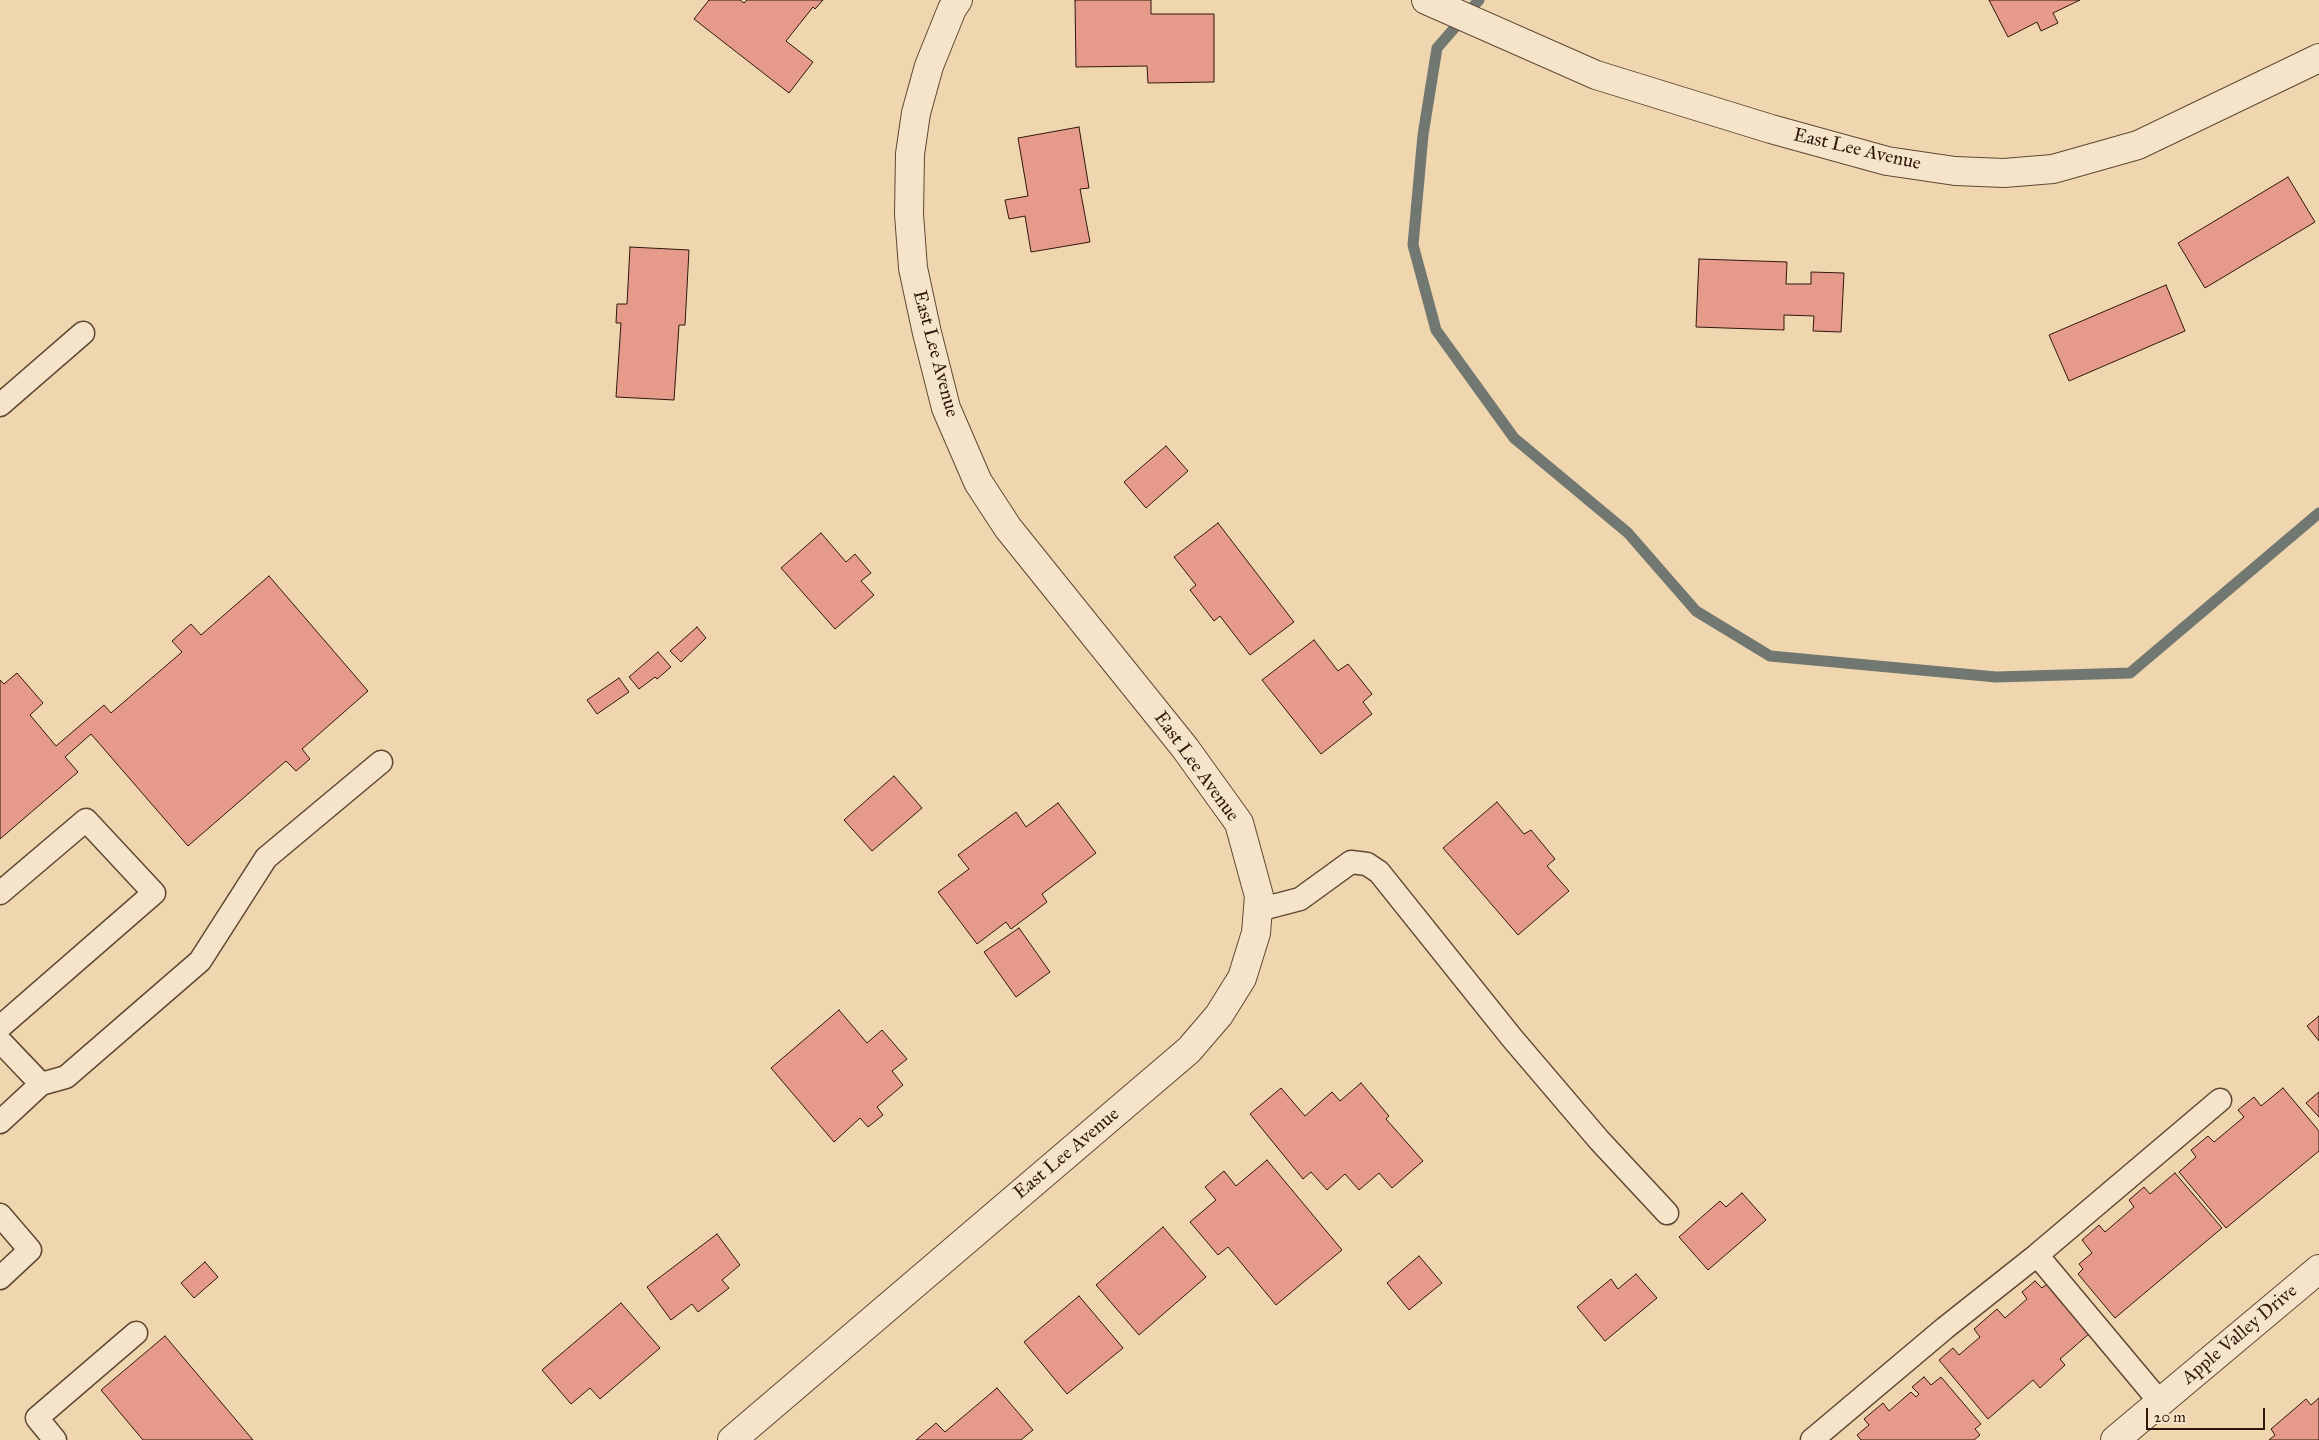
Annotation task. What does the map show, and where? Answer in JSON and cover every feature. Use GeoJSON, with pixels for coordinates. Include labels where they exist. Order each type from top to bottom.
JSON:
{"type":"FeatureCollection","features":[{"type":"Feature","properties":{"kind":"street","name":"East Lee Avenue"},"geometry":{"type":"LineString","coordinates":[[732,1440],[1189,1050],[1219,1014],[1242,978],[1256,933],[1259,896],[1239,823],[1185,748],[1008,528],[978,482],[946,408],[913,268],[909,214],[910,154],[916,113],[929,66],[952,9],[958,0]]}},
{"type":"Feature","properties":{"kind":"street","name":"East Lee Avenue"},"geometry":{"type":"LineString","coordinates":[[1428,1],[1506,37],[1596,75],[1780,132],[1887,161],[1955,171],[2004,173],[2053,169],[2138,145],[2319,58]]}},
{"type":"Feature","properties":{"kind":"street","name":"Apple Valley Drive"},"geometry":{"type":"LineString","coordinates":[[2115,1440],[2319,1269]]}},
{"type":"Feature","properties":{"kind":"lane"},"geometry":{"type":"LineString","coordinates":[[0,405],[84,332]]}},
{"type":"Feature","properties":{"kind":"lane"},"geometry":{"type":"LineString","coordinates":[[0,1122],[41,1084],[66,1077],[200,961],[266,858],[381,762]]}},
{"type":"Feature","properties":{"kind":"lane"},"geometry":{"type":"LineString","coordinates":[[0,894],[86,820],[154,892],[0,1027]]}},
{"type":"Feature","properties":{"kind":"lane"},"geometry":{"type":"LineString","coordinates":[[1258,910],[1300,899],[1351,862],[1367,864],[1379,872],[1518,1045],[1599,1140],[1667,1213]]}},
{"type":"Feature","properties":{"kind":"lane"},"geometry":{"type":"LineString","coordinates":[[0,1041],[41,1084]]}},
{"type":"Feature","properties":{"kind":"lane"},"geometry":{"type":"LineString","coordinates":[[1812,1440],[1945,1328],[2037,1255],[2220,1100]]}},
{"type":"Feature","properties":{"kind":"lane"},"geometry":{"type":"LineString","coordinates":[[0,1215],[30,1250],[0,1278]]}},
{"type":"Feature","properties":{"kind":"lane"},"geometry":{"type":"LineString","coordinates":[[2037,1255],[2160,1402]]}},
{"type":"Feature","properties":{"kind":"lane"},"geometry":{"type":"LineString","coordinates":[[55,1440],[37,1418],[136,1333]]}},
{"type":"Feature","properties":{"kind":"building"},"geometry":{"type":"Polygon","coordinates":[[[709,0],[740,0],[744,3],[747,0],[823,0],[815,9],[813,7],[786,41],[813,62],[789,93],[694,19],[709,0]]]}},
{"type":"Feature","properties":{"kind":"building"},"geometry":{"type":"Polygon","coordinates":[[[1075,0],[1151,0],[1151,14],[1214,14],[1214,82],[1148,83],[1147,66],[1076,67],[1075,0]]]}},
{"type":"Feature","properties":{"kind":"building"},"geometry":{"type":"Polygon","coordinates":[[[1989,0],[2080,0],[2053,13],[2058,23],[2041,31],[2037,22],[2008,37],[1989,0]]]}},
{"type":"Feature","properties":{"kind":"building"},"geometry":{"type":"Polygon","coordinates":[[[1079,127],[1089,188],[1080,189],[1090,242],[1031,252],[1025,216],[1009,219],[1005,200],[1028,196],[1018,138],[1079,127]]]}},
{"type":"Feature","properties":{"kind":"building"},"geometry":{"type":"Polygon","coordinates":[[[2288,177],[2315,222],[2205,288],[2178,243],[2288,177]]]}},
{"type":"Feature","properties":{"kind":"building"},"geometry":{"type":"Polygon","coordinates":[[[630,247],[689,250],[685,325],[679,325],[674,400],[616,397],[621,323],[616,323],[617,304],[627,304],[630,247]]]}},
{"type":"Feature","properties":{"kind":"building"},"geometry":{"type":"Polygon","coordinates":[[[1699,259],[1787,262],[1786,284],[1811,284],[1811,272],[1844,273],[1841,332],[1813,331],[1814,316],[1784,315],[1784,330],[1696,327],[1699,259]]]}},
{"type":"Feature","properties":{"kind":"building"},"geometry":{"type":"Polygon","coordinates":[[[2166,285],[2185,331],[2069,381],[2049,335],[2166,285]]]}},
{"type":"Feature","properties":{"kind":"building"},"geometry":{"type":"Polygon","coordinates":[[[1166,446],[1188,471],[1146,508],[1124,482],[1166,446]]]}},
{"type":"Feature","properties":{"kind":"building"},"geometry":{"type":"Polygon","coordinates":[[[1218,523],[1294,622],[1250,655],[1220,616],[1214,621],[1190,590],[1196,585],[1174,557],[1218,523]]]}},
{"type":"Feature","properties":{"kind":"building"},"geometry":{"type":"Polygon","coordinates":[[[821,533],[846,562],[855,554],[871,573],[861,581],[874,595],[835,629],[781,568],[821,533]]]}},
{"type":"Feature","properties":{"kind":"building"},"geometry":{"type":"Polygon","coordinates":[[[269,576],[368,691],[302,749],[310,759],[296,771],[286,761],[188,846],[91,734],[65,757],[78,772],[0,839],[0,680],[4,684],[17,673],[43,703],[30,715],[56,746],[104,705],[111,713],[182,652],[172,641],[191,624],[201,635],[269,576]]]}},
{"type":"Feature","properties":{"kind":"building"},"geometry":{"type":"Polygon","coordinates":[[[697,627],[706,638],[681,662],[670,651],[697,627]]]}},
{"type":"Feature","properties":{"kind":"building"},"geometry":{"type":"Polygon","coordinates":[[[1314,640],[1338,671],[1348,664],[1372,694],[1363,702],[1372,714],[1321,754],[1262,680],[1314,640]]]}},
{"type":"Feature","properties":{"kind":"building"},"geometry":{"type":"Polygon","coordinates":[[[658,652],[671,667],[657,679],[655,677],[639,689],[629,677],[658,652]]]}},
{"type":"Feature","properties":{"kind":"building"},"geometry":{"type":"Polygon","coordinates":[[[619,678],[629,692],[597,714],[587,700],[619,678]]]}},
{"type":"Feature","properties":{"kind":"building"},"geometry":{"type":"Polygon","coordinates":[[[894,776],[922,808],[872,851],[844,820],[894,776]]]}},
{"type":"Feature","properties":{"kind":"building"},"geometry":{"type":"Polygon","coordinates":[[[1497,802],[1524,834],[1531,830],[1555,859],[1547,866],[1569,891],[1518,935],[1443,848],[1497,802]]]}},
{"type":"Feature","properties":{"kind":"building"},"geometry":{"type":"Polygon","coordinates":[[[1058,803],[1096,853],[1042,894],[1047,902],[1011,929],[1006,922],[977,944],[938,892],[969,869],[958,855],[1016,812],[1026,827],[1058,803]]]}},
{"type":"Feature","properties":{"kind":"building"},"geometry":{"type":"Polygon","coordinates":[[[1019,928],[1050,972],[1016,997],[984,952],[1019,928]]]}},
{"type":"Feature","properties":{"kind":"building"},"geometry":{"type":"Polygon","coordinates":[[[839,1010],[867,1043],[882,1030],[907,1059],[892,1071],[903,1085],[877,1107],[883,1115],[868,1127],[860,1118],[834,1142],[771,1068],[839,1010]]]}},
{"type":"Feature","properties":{"kind":"building"},"geometry":{"type":"Polygon","coordinates":[[[2319,1016],[2319,1041],[2307,1026],[2319,1016]]]}},
{"type":"Feature","properties":{"kind":"building"},"geometry":{"type":"Polygon","coordinates":[[[1361,1083],[1389,1116],[1386,1119],[1423,1161],[1392,1188],[1379,1173],[1359,1190],[1345,1174],[1327,1190],[1311,1172],[1303,1179],[1250,1114],[1281,1088],[1305,1116],[1332,1092],[1340,1101],[1361,1083]]]}},
{"type":"Feature","properties":{"kind":"building"},"geometry":{"type":"Polygon","coordinates":[[[2283,1088],[2319,1131],[2319,1151],[2226,1228],[2179,1172],[2196,1157],[2191,1150],[2208,1136],[2214,1142],[2244,1117],[2238,1110],[2254,1097],[2261,1106],[2283,1088]]]}},
{"type":"Feature","properties":{"kind":"building"},"geometry":{"type":"Polygon","coordinates":[[[2319,1092],[2319,1117],[2306,1103],[2319,1092]]]}},
{"type":"Feature","properties":{"kind":"building"},"geometry":{"type":"Polygon","coordinates":[[[1267,1160],[1342,1250],[1276,1305],[1228,1247],[1218,1255],[1190,1222],[1216,1200],[1205,1187],[1224,1171],[1236,1186],[1267,1160]]]}},
{"type":"Feature","properties":{"kind":"building"},"geometry":{"type":"Polygon","coordinates":[[[2175,1173],[2222,1228],[2115,1318],[2078,1274],[2083,1269],[2079,1264],[2092,1253],[2082,1240],[2099,1225],[2105,1232],[2134,1207],[2129,1200],[2144,1187],[2150,1194],[2175,1173]]]}},
{"type":"Feature","properties":{"kind":"building"},"geometry":{"type":"Polygon","coordinates":[[[1742,1193],[1766,1220],[1708,1270],[1679,1237],[1720,1201],[1726,1207],[1742,1193]]]}},
{"type":"Feature","properties":{"kind":"building"},"geometry":{"type":"Polygon","coordinates":[[[1163,1227],[1206,1277],[1139,1335],[1096,1285],[1163,1227]]]}},
{"type":"Feature","properties":{"kind":"building"},"geometry":{"type":"Polygon","coordinates":[[[717,1234],[740,1265],[722,1280],[729,1288],[698,1312],[692,1304],[671,1320],[647,1287],[717,1234]]]}},
{"type":"Feature","properties":{"kind":"building"},"geometry":{"type":"Polygon","coordinates":[[[1419,1256],[1442,1283],[1409,1310],[1387,1283],[1419,1256]]]}},
{"type":"Feature","properties":{"kind":"building"},"geometry":{"type":"Polygon","coordinates":[[[205,1262],[218,1277],[194,1298],[181,1283],[205,1262]]]}},
{"type":"Feature","properties":{"kind":"building"},"geometry":{"type":"Polygon","coordinates":[[[1636,1274],[1657,1298],[1605,1341],[1577,1307],[1611,1279],[1618,1289],[1636,1274]]]}},
{"type":"Feature","properties":{"kind":"building"},"geometry":{"type":"Polygon","coordinates":[[[2035,1281],[2042,1288],[2048,1283],[2090,1333],[2060,1359],[2065,1365],[2040,1388],[2033,1380],[1988,1419],[1939,1360],[1953,1348],[1959,1355],[1980,1337],[1974,1329],[1997,1309],[2005,1318],[2027,1299],[2022,1292],[2035,1281]]]}},
{"type":"Feature","properties":{"kind":"building"},"geometry":{"type":"Polygon","coordinates":[[[1079,1296],[1123,1348],[1067,1394],[1024,1342],[1079,1296]]]}},
{"type":"Feature","properties":{"kind":"building"},"geometry":{"type":"Polygon","coordinates":[[[621,1303],[660,1348],[600,1399],[590,1388],[571,1404],[542,1370],[621,1303]]]}},
{"type":"Feature","properties":{"kind":"building"},"geometry":{"type":"Polygon","coordinates":[[[165,1336],[253,1440],[143,1440],[101,1390],[165,1336]]]}},
{"type":"Feature","properties":{"kind":"building"},"geometry":{"type":"Polygon","coordinates":[[[1924,1377],[1931,1385],[1941,1377],[1981,1424],[1975,1429],[1980,1435],[1974,1440],[1861,1440],[1857,1435],[1869,1425],[1864,1419],[1883,1403],[1889,1411],[1911,1392],[1916,1397],[1919,1394],[1912,1387],[1924,1377]]]}},
{"type":"Feature","properties":{"kind":"building"},"geometry":{"type":"Polygon","coordinates":[[[997,1388],[1033,1430],[1021,1440],[916,1440],[936,1423],[945,1432],[997,1388]]]}},
{"type":"Feature","properties":{"kind":"building"},"geometry":{"type":"Polygon","coordinates":[[[2319,1398],[2319,1440],[2269,1440],[2275,1435],[2271,1429],[2306,1399],[2311,1405],[2319,1398]]]}},
{"type":"Feature","properties":{"kind":"waterway"},"geometry":{"type":"LineString","coordinates":[[1479,0],[1437,48],[1423,135],[1413,245],[1436,330],[1514,438],[1628,533],[1696,611],[1770,656],[1996,677],[2130,673],[2319,513]]}}]}
